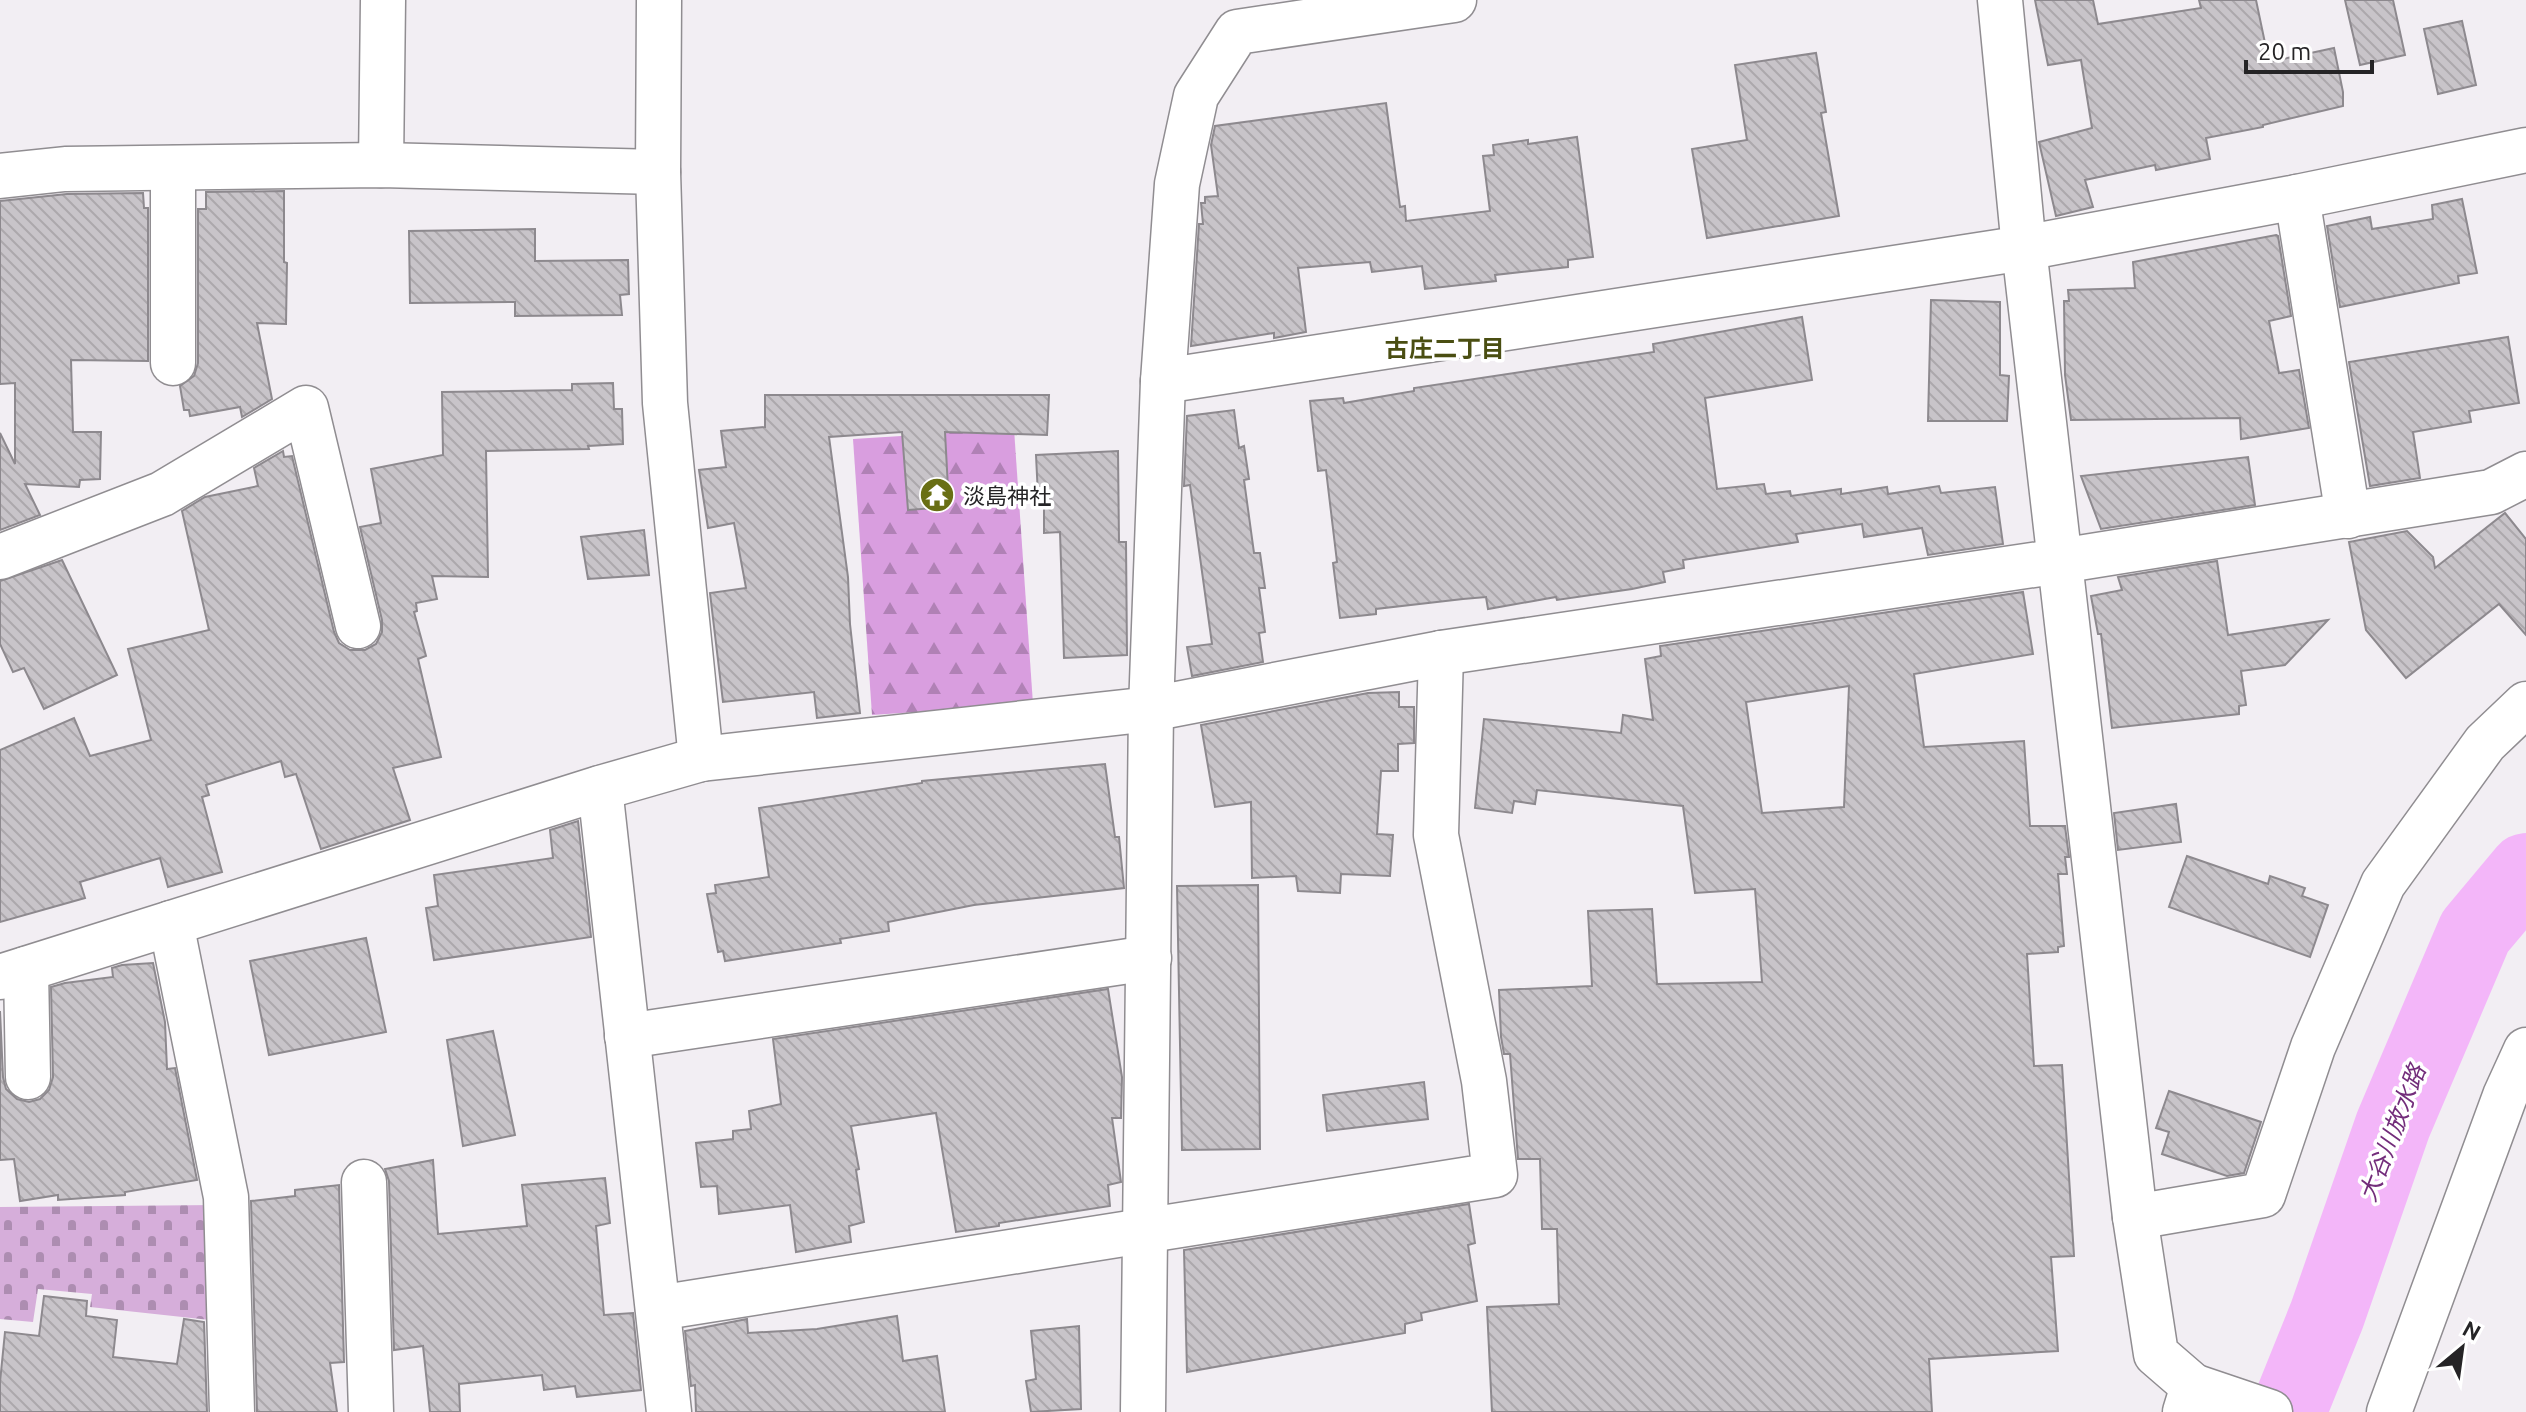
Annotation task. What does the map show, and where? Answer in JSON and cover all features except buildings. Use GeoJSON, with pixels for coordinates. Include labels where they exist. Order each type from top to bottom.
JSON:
{"type":"FeatureCollection","features":[{"type":"Feature","properties":{"kind":"street"},"geometry":{"type":"LineString","coordinates":[[381,165],[383,0]]}},
{"type":"Feature","properties":{"kind":"street"},"geometry":{"type":"LineString","coordinates":[[659,0],[658,172],[665,403],[701,759]]}},
{"type":"Feature","properties":{"kind":"street"},"geometry":{"type":"LineString","coordinates":[[1143,1412],[1151,709],[1163,381],[1177,184],[1192,111],[1196,96],[1237,32],[1454,0]]}},
{"type":"Feature","properties":{"kind":"street"},"geometry":{"type":"LineString","coordinates":[[2000,0],[2024,248],[2135,1217],[2156,1354],[2198,1398],[2270,1412]]}},
{"type":"Feature","properties":{"kind":"street"},"geometry":{"type":"LineString","coordinates":[[1163,381],[2024,248],[2526,150]]}},
{"type":"Feature","properties":{"kind":"street"},"geometry":{"type":"LineString","coordinates":[[0,176],[65,169],[381,165],[658,172]]}},
{"type":"Feature","properties":{"kind":"street"},"geometry":{"type":"LineString","coordinates":[[173,168],[173,363]]}},
{"type":"Feature","properties":{"kind":"street"},"geometry":{"type":"LineString","coordinates":[[2297,197],[2348,516]]}},
{"type":"Feature","properties":{"kind":"street"},"geometry":{"type":"LineString","coordinates":[[0,557],[162,494],[306,408],[358,626]]}},
{"type":"Feature","properties":{"kind":"street"},"geometry":{"type":"LineString","coordinates":[[28,1077],[13,973],[701,759],[1151,709],[1441,653],[2060,561],[2491,492],[2526,474]]}},
{"type":"Feature","properties":{"kind":"street"},"geometry":{"type":"LineString","coordinates":[[658,1308],[1495,1175],[1484,1081],[1436,835],[1441,653]]}},
{"type":"Feature","properties":{"kind":"street"},"geometry":{"type":"LineString","coordinates":[[2135,1217],[2263,1195],[2313,1047],[2383,884],[2485,743],[2526,704]]}},
{"type":"Feature","properties":{"kind":"street"},"geometry":{"type":"LineString","coordinates":[[600,788],[669,1412]]}},
{"type":"Feature","properties":{"kind":"street"},"geometry":{"type":"LineString","coordinates":[[171,923],[226,1197],[232,1412]]}},
{"type":"Feature","properties":{"kind":"street"},"geometry":{"type":"LineString","coordinates":[[627,1036],[1149,958]]}},
{"type":"Feature","properties":{"kind":"street"},"geometry":{"type":"LineString","coordinates":[[2389,1412],[2499,1110],[2526,1050]]}},
{"type":"Feature","properties":{"kind":"street"},"geometry":{"type":"LineString","coordinates":[[364,1182],[371,1412]]}},
{"type":"Feature","properties":{"kind":"green space"},"geometry":{"type":"Polygon","coordinates":[[[1014,429],[1033,704],[872,715],[853,439],[1014,429]]]}},
{"type":"Feature","properties":{"kind":"green space"},"geometry":{"type":"Polygon","coordinates":[[[216,1205],[210,1320],[90,1307],[92,1294],[38,1289],[33,1322],[0,1319],[0,1207],[216,1205]]]}},
{"type":"Feature","properties":{"kind":"waterway","name":"大谷川放水路"},"geometry":{"type":"LineString","coordinates":[[2288,1412],[2327,1315],[2393,1125],[2475,932],[2526,871]]}},
{"type":"Feature","properties":{"kind":"place","name":"淡島神社"},"geometry":{"type":"Point","coordinates":[937,495]}},
{"type":"Feature","properties":{"kind":"district","name":"古庄二丁目"},"geometry":{"type":"Point","coordinates":[1445,348]}}]}
